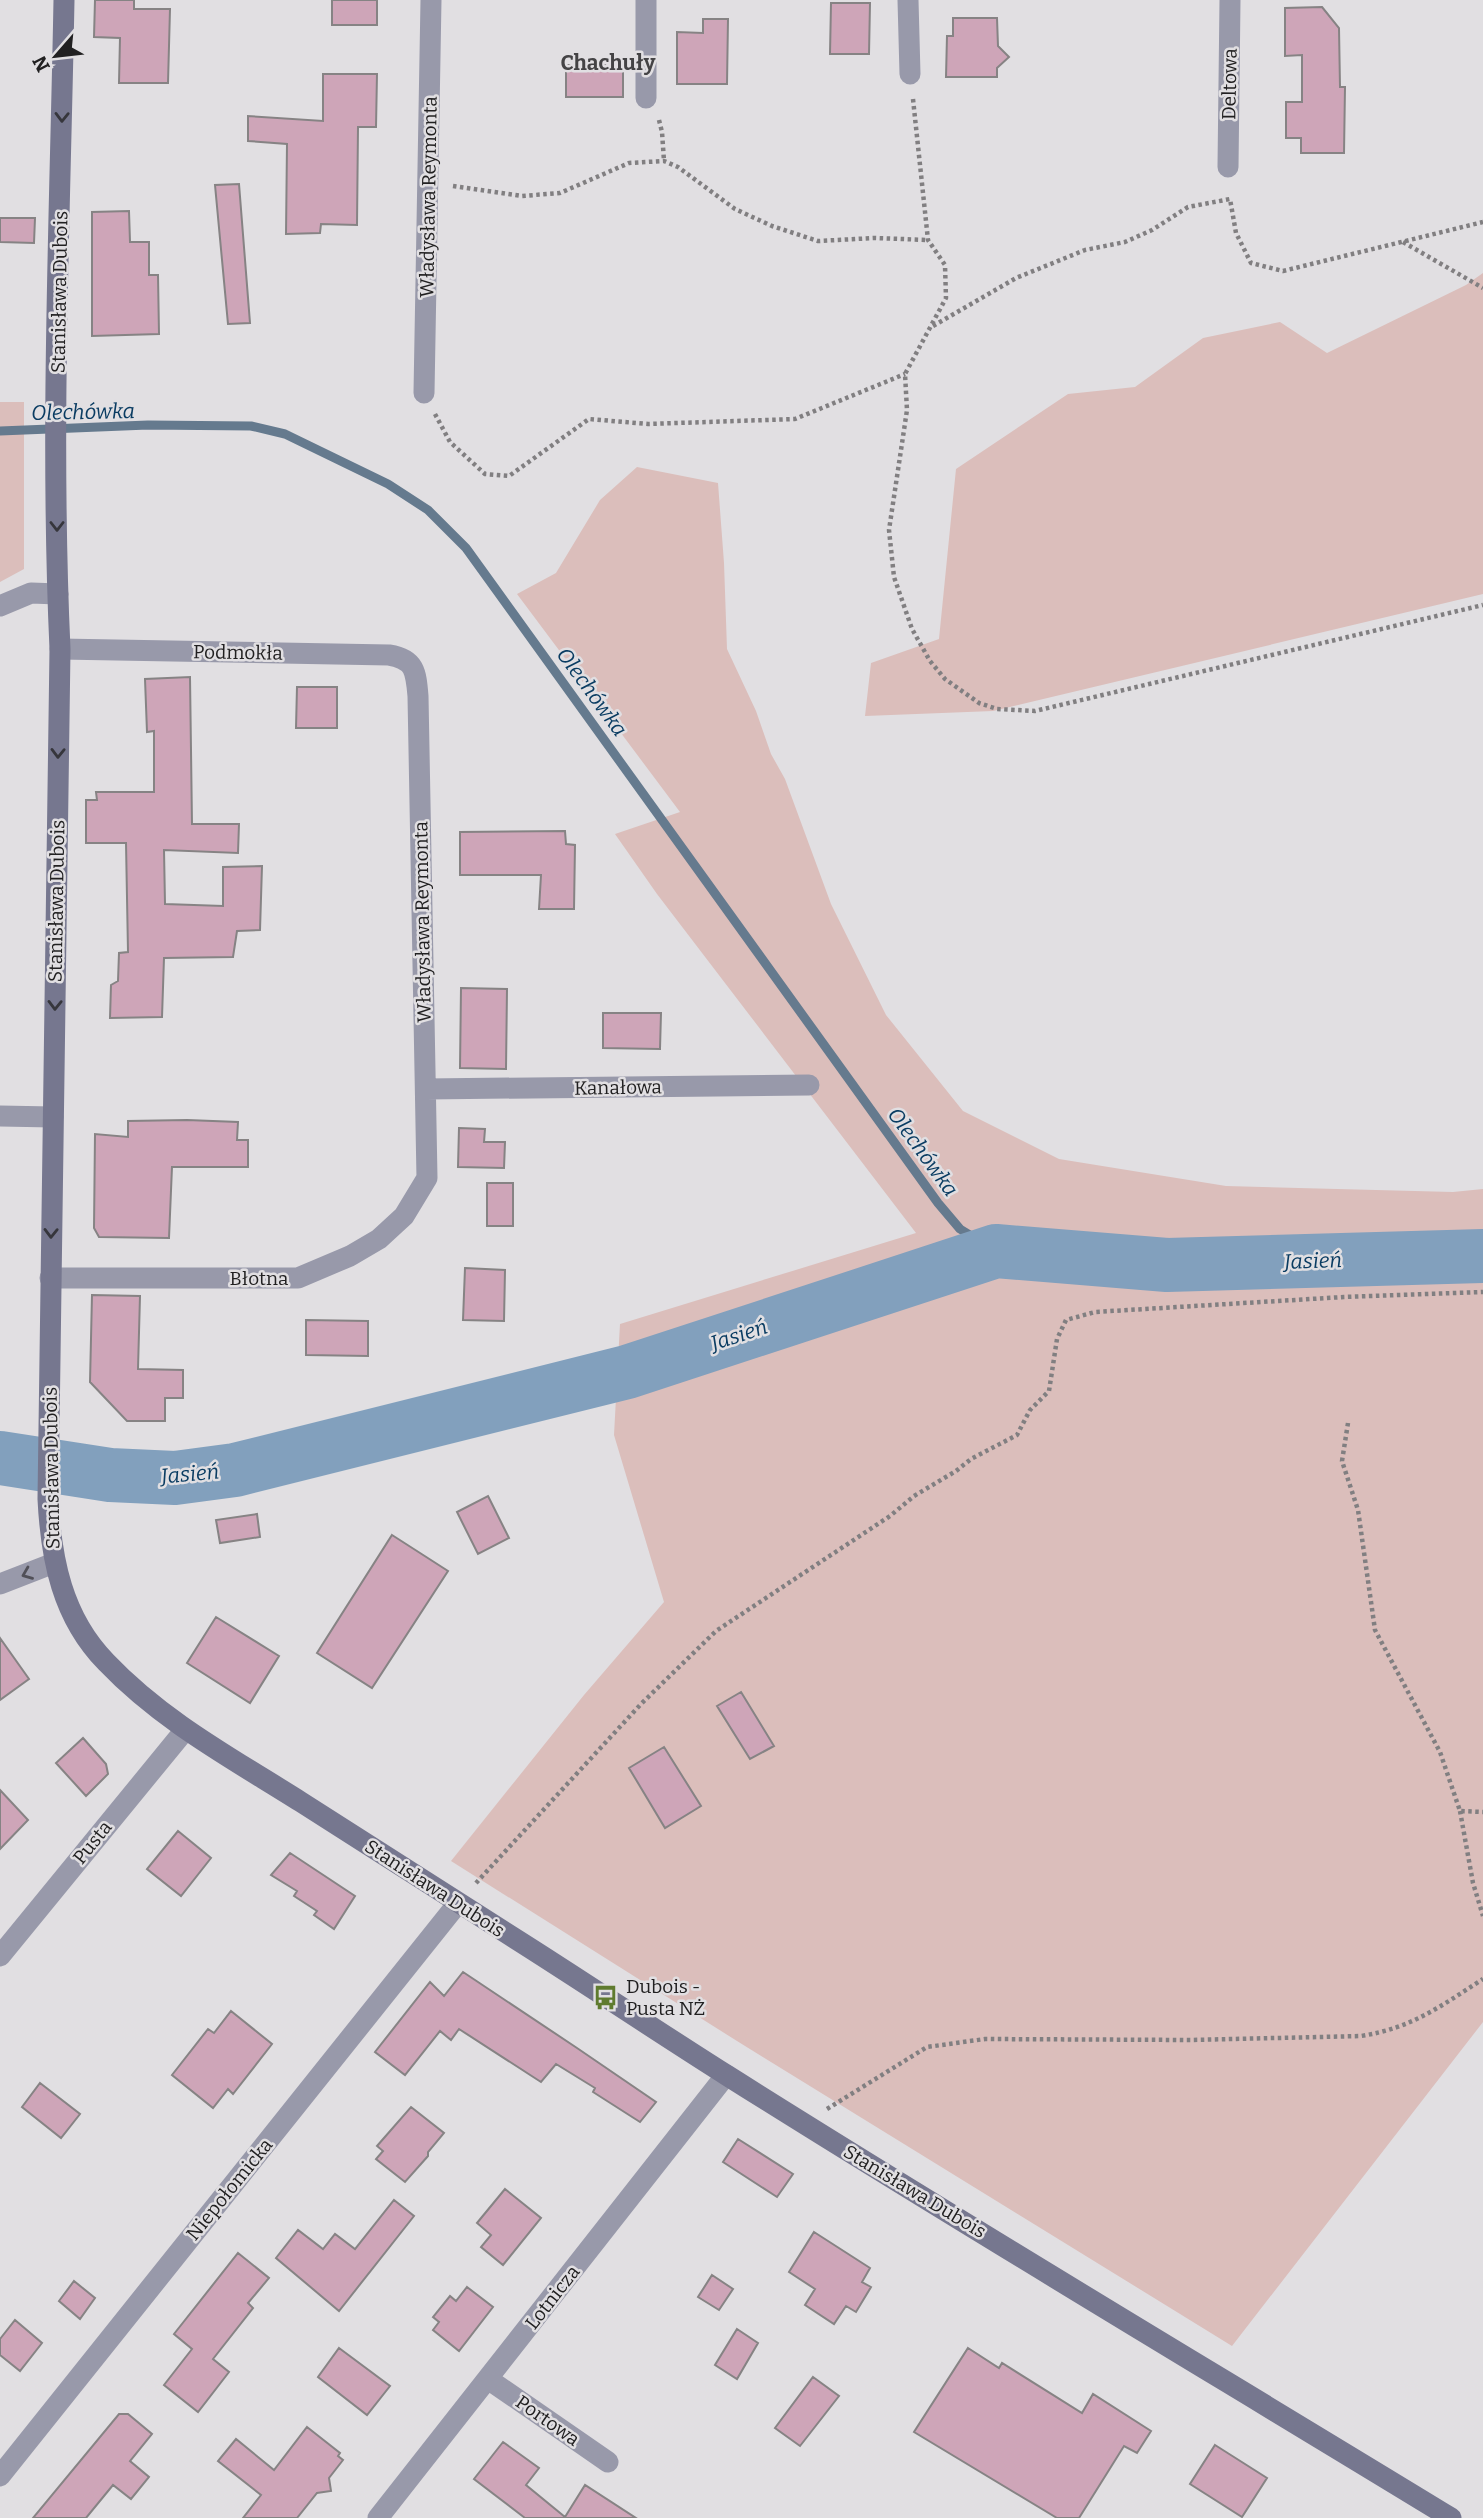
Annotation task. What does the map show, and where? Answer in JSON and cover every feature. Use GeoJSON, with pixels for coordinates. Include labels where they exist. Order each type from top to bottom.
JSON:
{"type":"FeatureCollection","features":[{"type":"Feature","properties":{"kind":"street","name":"Stanisława Dubois"},"geometry":{"type":"LineString","coordinates":[[64,0],[57,401],[60,649],[48,1499],[54,1563],[62,1592],[78,1626],[89,1643],[130,1687],[185,1730],[726,2075],[1451,2518]]}},
{"type":"Feature","properties":{"kind":"street","name":"Władysława Reymonta"},"geometry":{"type":"LineString","coordinates":[[424,393],[430,0]]}},
{"type":"Feature","properties":{"kind":"street"},"geometry":{"type":"LineString","coordinates":[[646,0],[646,98]]}},
{"type":"Feature","properties":{"kind":"street"},"geometry":{"type":"LineString","coordinates":[[908,0],[910,74]]}},
{"type":"Feature","properties":{"kind":"street","name":"Deltowa"},"geometry":{"type":"LineString","coordinates":[[1228,167],[1230,0]]}},
{"type":"Feature","properties":{"kind":"street"},"geometry":{"type":"LineString","coordinates":[[0,606],[31,593],[58,594]]}},
{"type":"Feature","properties":{"kind":"street","name":"Podmokła"},"geometry":{"type":"LineString","coordinates":[[60,649],[389,655],[404,657],[412,667]]}},
{"type":"Feature","properties":{"kind":"street","name":"Władysława Reymonta"},"geometry":{"type":"LineString","coordinates":[[412,667],[417,679],[418,696],[427,1178]]}},
{"type":"Feature","properties":{"kind":"street","name":"Kanałowa"},"geometry":{"type":"LineString","coordinates":[[426,1089],[809,1085]]}},
{"type":"Feature","properties":{"kind":"street"},"geometry":{"type":"LineString","coordinates":[[0,1116],[53,1116]]}},
{"type":"Feature","properties":{"kind":"street","name":"Błotna"},"geometry":{"type":"LineString","coordinates":[[50,1278],[298,1278],[351,1256],[379,1239],[404,1216],[427,1178]]}},
{"type":"Feature","properties":{"kind":"street"},"geometry":{"type":"LineString","coordinates":[[0,1584],[54,1563]]}},
{"type":"Feature","properties":{"kind":"street","name":"Pusta"},"geometry":{"type":"LineString","coordinates":[[0,1956],[185,1730]]}},
{"type":"Feature","properties":{"kind":"street","name":"Niepołomicka"},"geometry":{"type":"LineString","coordinates":[[0,2476],[458,1903]]}},
{"type":"Feature","properties":{"kind":"street","name":"Lotnicza"},"geometry":{"type":"LineString","coordinates":[[378,2518],[726,2075]]}},
{"type":"Feature","properties":{"kind":"street","name":"Portowa"},"geometry":{"type":"LineString","coordinates":[[488,2379],[608,2462]]}},
{"type":"Feature","properties":{"kind":"path"},"geometry":{"type":"LineString","coordinates":[[910,74],[928,240],[945,265],[946,298],[905,374],[907,410],[889,530],[894,577],[912,629],[930,661],[945,679],[979,703],[997,709],[1035,711],[1483,605]]}},
{"type":"Feature","properties":{"kind":"path"},"geometry":{"type":"LineString","coordinates":[[646,98],[657,116],[662,132],[664,161]]}},
{"type":"Feature","properties":{"kind":"path"},"geometry":{"type":"LineString","coordinates":[[428,182],[522,196],[560,193],[629,163],[664,161],[678,167],[735,209],[772,226],[818,241],[873,238],[928,240]]}},
{"type":"Feature","properties":{"kind":"path"},"geometry":{"type":"LineString","coordinates":[[933,326],[1016,278],[1085,250],[1125,242],[1152,230],[1188,207],[1230,199],[1236,233],[1251,263],[1283,271],[1483,222]]}},
{"type":"Feature","properties":{"kind":"path"},"geometry":{"type":"LineString","coordinates":[[1402,242],[1483,288]]}},
{"type":"Feature","properties":{"kind":"path"},"geometry":{"type":"LineString","coordinates":[[424,393],[450,442],[485,474],[509,476],[589,419],[648,424],[795,419],[905,374]]}},
{"type":"Feature","properties":{"kind":"path"},"geometry":{"type":"LineString","coordinates":[[458,1903],[641,1704],[716,1631],[890,1516],[914,1496],[971,1459],[1017,1435],[1030,1410],[1049,1391],[1057,1339],[1066,1320],[1095,1312],[1344,1297],[1483,1293]]}},
{"type":"Feature","properties":{"kind":"path"},"geometry":{"type":"LineString","coordinates":[[1348,1423],[1342,1461],[1358,1510],[1375,1630],[1440,1752],[1460,1811],[1483,1916]]}},
{"type":"Feature","properties":{"kind":"path"},"geometry":{"type":"LineString","coordinates":[[1460,1811],[1483,1812]]}},
{"type":"Feature","properties":{"kind":"path"},"geometry":{"type":"LineString","coordinates":[[835,2104],[928,2047],[985,2039],[1191,2040],[1362,2036],[1410,2024],[1483,1979]]}},
{"type":"Feature","properties":{"kind":"shaded area"},"geometry":{"type":"Polygon","coordinates":[[[1483,273],[1483,594],[993,711],[865,716],[871,663],[939,639],[956,469],[1068,394],[1135,387],[1203,338],[1280,322],[1327,353],[1466,285],[1483,273]]]}},
{"type":"Feature","properties":{"kind":"shaded area"},"geometry":{"type":"Polygon","coordinates":[[[0,402],[24,402],[24,569],[0,582],[0,402]]]}},
{"type":"Feature","properties":{"kind":"shaded area"},"geometry":{"type":"Polygon","coordinates":[[[637,467],[718,483],[727,649],[756,711],[771,754],[785,779],[831,904],[886,1015],[963,1111],[1059,1159],[1226,1186],[1453,1192],[1483,1189],[1483,2022],[1232,2346],[451,1861],[584,1695],[664,1602],[614,1435],[620,1324],[916,1233],[657,894],[615,834],[680,812],[517,594],[556,573],[600,500],[637,467]]]}},
{"type":"Feature","properties":{"kind":"building"},"geometry":{"type":"Polygon","coordinates":[[[95,0],[134,0],[134,9],[170,9],[168,83],[119,83],[120,38],[94,37],[95,0]]]}},
{"type":"Feature","properties":{"kind":"building"},"geometry":{"type":"Polygon","coordinates":[[[332,0],[377,0],[377,25],[332,25],[332,0]]]}},
{"type":"Feature","properties":{"kind":"building"},"geometry":{"type":"Polygon","coordinates":[[[831,3],[870,3],[869,54],[830,54],[831,3]]]}},
{"type":"Feature","properties":{"kind":"building"},"geometry":{"type":"Polygon","coordinates":[[[1322,7],[1339,28],[1340,87],[1345,87],[1344,153],[1301,153],[1301,138],[1286,138],[1286,102],[1302,102],[1302,55],[1285,56],[1285,8],[1322,7]]]}},
{"type":"Feature","properties":{"kind":"building"},"geometry":{"type":"Polygon","coordinates":[[[953,18],[997,18],[998,46],[1009,57],[997,68],[997,77],[946,77],[947,36],[953,36],[953,18]]]}},
{"type":"Feature","properties":{"kind":"building"},"geometry":{"type":"Polygon","coordinates":[[[703,19],[728,19],[727,84],[677,84],[677,32],[703,33],[703,19]]]}},
{"type":"Feature","properties":{"kind":"building"},"geometry":{"type":"Polygon","coordinates":[[[566,65],[623,65],[623,97],[566,97],[566,65]]]}},
{"type":"Feature","properties":{"kind":"building"},"geometry":{"type":"Polygon","coordinates":[[[323,74],[377,74],[376,127],[358,127],[357,225],[321,224],[320,233],[286,234],[287,144],[248,141],[248,116],[323,121],[323,74]]]}},
{"type":"Feature","properties":{"kind":"building"},"geometry":{"type":"Polygon","coordinates":[[[239,184],[250,323],[228,324],[215,185],[239,184]]]}},
{"type":"Feature","properties":{"kind":"building"},"geometry":{"type":"Polygon","coordinates":[[[129,211],[130,242],[149,242],[149,275],[158,275],[159,334],[92,336],[92,212],[129,211]]]}},
{"type":"Feature","properties":{"kind":"building"},"geometry":{"type":"Polygon","coordinates":[[[0,218],[35,218],[34,243],[0,242],[0,218]]]}},
{"type":"Feature","properties":{"kind":"building"},"geometry":{"type":"Polygon","coordinates":[[[190,677],[192,824],[239,824],[238,853],[164,850],[165,904],[223,906],[223,867],[262,866],[260,930],[237,931],[233,957],[164,958],[162,1017],[110,1018],[111,985],[118,981],[119,953],[128,952],[126,843],[86,843],[86,800],[97,800],[96,792],[154,792],[154,731],[147,732],[145,679],[190,677]]]}},
{"type":"Feature","properties":{"kind":"building"},"geometry":{"type":"Polygon","coordinates":[[[297,687],[337,687],[337,728],[296,728],[297,687]]]}},
{"type":"Feature","properties":{"kind":"building"},"geometry":{"type":"Polygon","coordinates":[[[565,831],[566,844],[575,845],[574,909],[539,909],[541,875],[460,875],[460,832],[565,831]]]}},
{"type":"Feature","properties":{"kind":"building"},"geometry":{"type":"Polygon","coordinates":[[[461,988],[507,989],[506,1069],[460,1068],[461,988]]]}},
{"type":"Feature","properties":{"kind":"building"},"geometry":{"type":"Polygon","coordinates":[[[603,1013],[661,1013],[660,1049],[603,1048],[603,1013]]]}},
{"type":"Feature","properties":{"kind":"building"},"geometry":{"type":"Polygon","coordinates":[[[128,1121],[238,1122],[237,1140],[248,1140],[248,1167],[172,1167],[169,1238],[99,1237],[94,1228],[95,1134],[128,1137],[128,1121]]]}},
{"type":"Feature","properties":{"kind":"building"},"geometry":{"type":"Polygon","coordinates":[[[459,1128],[485,1129],[484,1142],[505,1142],[504,1168],[458,1167],[459,1128]]]}},
{"type":"Feature","properties":{"kind":"building"},"geometry":{"type":"Polygon","coordinates":[[[487,1183],[513,1183],[513,1226],[487,1226],[487,1183]]]}},
{"type":"Feature","properties":{"kind":"building"},"geometry":{"type":"Polygon","coordinates":[[[465,1268],[505,1270],[504,1321],[463,1320],[465,1268]]]}},
{"type":"Feature","properties":{"kind":"building"},"geometry":{"type":"Polygon","coordinates":[[[92,1295],[140,1296],[138,1369],[183,1370],[183,1398],[165,1398],[165,1421],[127,1421],[90,1382],[92,1295]]]}},
{"type":"Feature","properties":{"kind":"building"},"geometry":{"type":"Polygon","coordinates":[[[306,1320],[368,1321],[368,1356],[306,1355],[306,1320]]]}},
{"type":"Feature","properties":{"kind":"building"},"geometry":{"type":"Polygon","coordinates":[[[488,1496],[509,1538],[478,1554],[457,1512],[488,1496]]]}},
{"type":"Feature","properties":{"kind":"building"},"geometry":{"type":"Polygon","coordinates":[[[257,1514],[260,1537],[220,1543],[216,1520],[257,1514]]]}},
{"type":"Feature","properties":{"kind":"building"},"geometry":{"type":"Polygon","coordinates":[[[392,1535],[448,1571],[372,1688],[317,1653],[392,1535]]]}},
{"type":"Feature","properties":{"kind":"building"},"geometry":{"type":"Polygon","coordinates":[[[216,1617],[279,1656],[250,1703],[187,1663],[216,1617]]]}},
{"type":"Feature","properties":{"kind":"building"},"geometry":{"type":"Polygon","coordinates":[[[0,1638],[29,1679],[0,1700],[0,1638]]]}},
{"type":"Feature","properties":{"kind":"building"},"geometry":{"type":"Polygon","coordinates":[[[741,1692],[774,1746],[750,1759],[717,1706],[741,1692]]]}},
{"type":"Feature","properties":{"kind":"building"},"geometry":{"type":"Polygon","coordinates":[[[83,1738],[106,1764],[108,1774],[86,1796],[56,1763],[83,1738]]]}},
{"type":"Feature","properties":{"kind":"building"},"geometry":{"type":"Polygon","coordinates":[[[664,1747],[701,1806],[665,1828],[629,1768],[664,1747]]]}},
{"type":"Feature","properties":{"kind":"building"},"geometry":{"type":"Polygon","coordinates":[[[0,1790],[28,1820],[0,1849],[0,1790]]]}},
{"type":"Feature","properties":{"kind":"building"},"geometry":{"type":"Polygon","coordinates":[[[178,1831],[211,1858],[181,1896],[147,1869],[178,1831]]]}},
{"type":"Feature","properties":{"kind":"building"},"geometry":{"type":"Polygon","coordinates":[[[290,1853],[355,1896],[334,1929],[314,1915],[317,1911],[294,1896],[297,1891],[271,1875],[290,1853]]]}},
{"type":"Feature","properties":{"kind":"building"},"geometry":{"type":"Polygon","coordinates":[[[463,1972],[656,2102],[640,2122],[593,2092],[595,2088],[556,2064],[541,2082],[459,2029],[451,2040],[440,2031],[405,2075],[375,2052],[430,1982],[444,1996],[463,1972]]]}},
{"type":"Feature","properties":{"kind":"building"},"geometry":{"type":"Polygon","coordinates":[[[231,2011],[272,2044],[233,2094],[228,2089],[213,2108],[172,2075],[208,2029],[214,2033],[231,2011]]]}},
{"type":"Feature","properties":{"kind":"building"},"geometry":{"type":"Polygon","coordinates":[[[40,2083],[80,2114],[61,2138],[22,2107],[40,2083]]]}},
{"type":"Feature","properties":{"kind":"building"},"geometry":{"type":"Polygon","coordinates":[[[411,2107],[444,2133],[405,2182],[376,2159],[383,2151],[377,2146],[411,2107]]]}},
{"type":"Feature","properties":{"kind":"building"},"geometry":{"type":"Polygon","coordinates":[[[738,2139],[793,2174],[777,2197],[723,2162],[738,2139]]]}},
{"type":"Feature","properties":{"kind":"building"},"geometry":{"type":"Polygon","coordinates":[[[505,2189],[541,2218],[503,2265],[481,2247],[491,2235],[477,2223],[505,2189]]]}},
{"type":"Feature","properties":{"kind":"building"},"geometry":{"type":"Polygon","coordinates":[[[394,2200],[414,2216],[339,2311],[276,2258],[298,2230],[323,2249],[335,2234],[355,2249],[394,2200]]]}},
{"type":"Feature","properties":{"kind":"building"},"geometry":{"type":"Polygon","coordinates":[[[814,2232],[870,2268],[862,2282],[871,2287],[856,2312],[846,2306],[834,2324],[805,2305],[815,2289],[789,2272],[814,2232]]]}},
{"type":"Feature","properties":{"kind":"building"},"geometry":{"type":"Polygon","coordinates":[[[238,2253],[269,2278],[248,2303],[253,2308],[213,2359],[229,2372],[198,2412],[164,2385],[192,2349],[174,2334],[238,2253]]]}},
{"type":"Feature","properties":{"kind":"building"},"geometry":{"type":"Polygon","coordinates":[[[712,2275],[733,2289],[719,2310],[698,2297],[712,2275]]]}},
{"type":"Feature","properties":{"kind":"building"},"geometry":{"type":"Polygon","coordinates":[[[74,2281],[95,2298],[80,2319],[59,2301],[74,2281]]]}},
{"type":"Feature","properties":{"kind":"building"},"geometry":{"type":"Polygon","coordinates":[[[467,2287],[493,2307],[459,2351],[433,2330],[439,2322],[433,2317],[450,2296],[456,2301],[467,2287]]]}},
{"type":"Feature","properties":{"kind":"building"},"geometry":{"type":"Polygon","coordinates":[[[15,2320],[42,2343],[20,2371],[0,2355],[0,2339],[15,2320]]]}},
{"type":"Feature","properties":{"kind":"building"},"geometry":{"type":"Polygon","coordinates":[[[737,2329],[758,2343],[737,2379],[715,2365],[737,2329]]]}},
{"type":"Feature","properties":{"kind":"building"},"geometry":{"type":"Polygon","coordinates":[[[339,2348],[390,2386],[367,2415],[318,2377],[339,2348]]]}},
{"type":"Feature","properties":{"kind":"building"},"geometry":{"type":"Polygon","coordinates":[[[968,2348],[999,2368],[1002,2363],[1082,2413],[1093,2394],[1151,2431],[1137,2453],[1124,2446],[1079,2518],[1057,2518],[914,2432],[968,2348]]]}},
{"type":"Feature","properties":{"kind":"building"},"geometry":{"type":"Polygon","coordinates":[[[813,2377],[839,2396],[800,2446],[775,2428],[813,2377]]]}},
{"type":"Feature","properties":{"kind":"building"},"geometry":{"type":"Polygon","coordinates":[[[119,2414],[128,2414],[152,2434],[130,2461],[149,2477],[131,2499],[113,2485],[86,2518],[33,2518],[119,2414]]]}},
{"type":"Feature","properties":{"kind":"building"},"geometry":{"type":"Polygon","coordinates":[[[307,2427],[340,2453],[338,2456],[343,2460],[329,2478],[331,2491],[317,2493],[297,2518],[243,2518],[261,2495],[218,2461],[236,2439],[274,2470],[307,2427]]]}},
{"type":"Feature","properties":{"kind":"building"},"geometry":{"type":"Polygon","coordinates":[[[503,2442],[539,2468],[526,2485],[565,2517],[585,2485],[636,2518],[525,2518],[474,2479],[503,2442]]]}},
{"type":"Feature","properties":{"kind":"building"},"geometry":{"type":"Polygon","coordinates":[[[1215,2445],[1267,2478],[1242,2517],[1190,2484],[1215,2445]]]}},
{"type":"Feature","properties":{"kind":"waterway","name":"Olechówka"},"geometry":{"type":"LineString","coordinates":[[0,431],[148,425],[251,426],[285,434],[388,484],[428,510],[466,548],[938,1203],[960,1229],[996,1251]]}},
{"type":"Feature","properties":{"kind":"waterway","name":"Jasień"},"geometry":{"type":"LineString","coordinates":[[0,1458],[110,1475],[175,1478],[235,1470],[627,1372],[996,1251],[1167,1265],[1483,1256]]}},
{"type":"Feature","properties":{"kind":"place","name":"Dubois - Pusta NŻ"},"geometry":{"type":"Point","coordinates":[606,1997]}},
{"type":"Feature","properties":{"kind":"district","name":"Chachuły"},"geometry":{"type":"Point","coordinates":[608,63]}}]}
